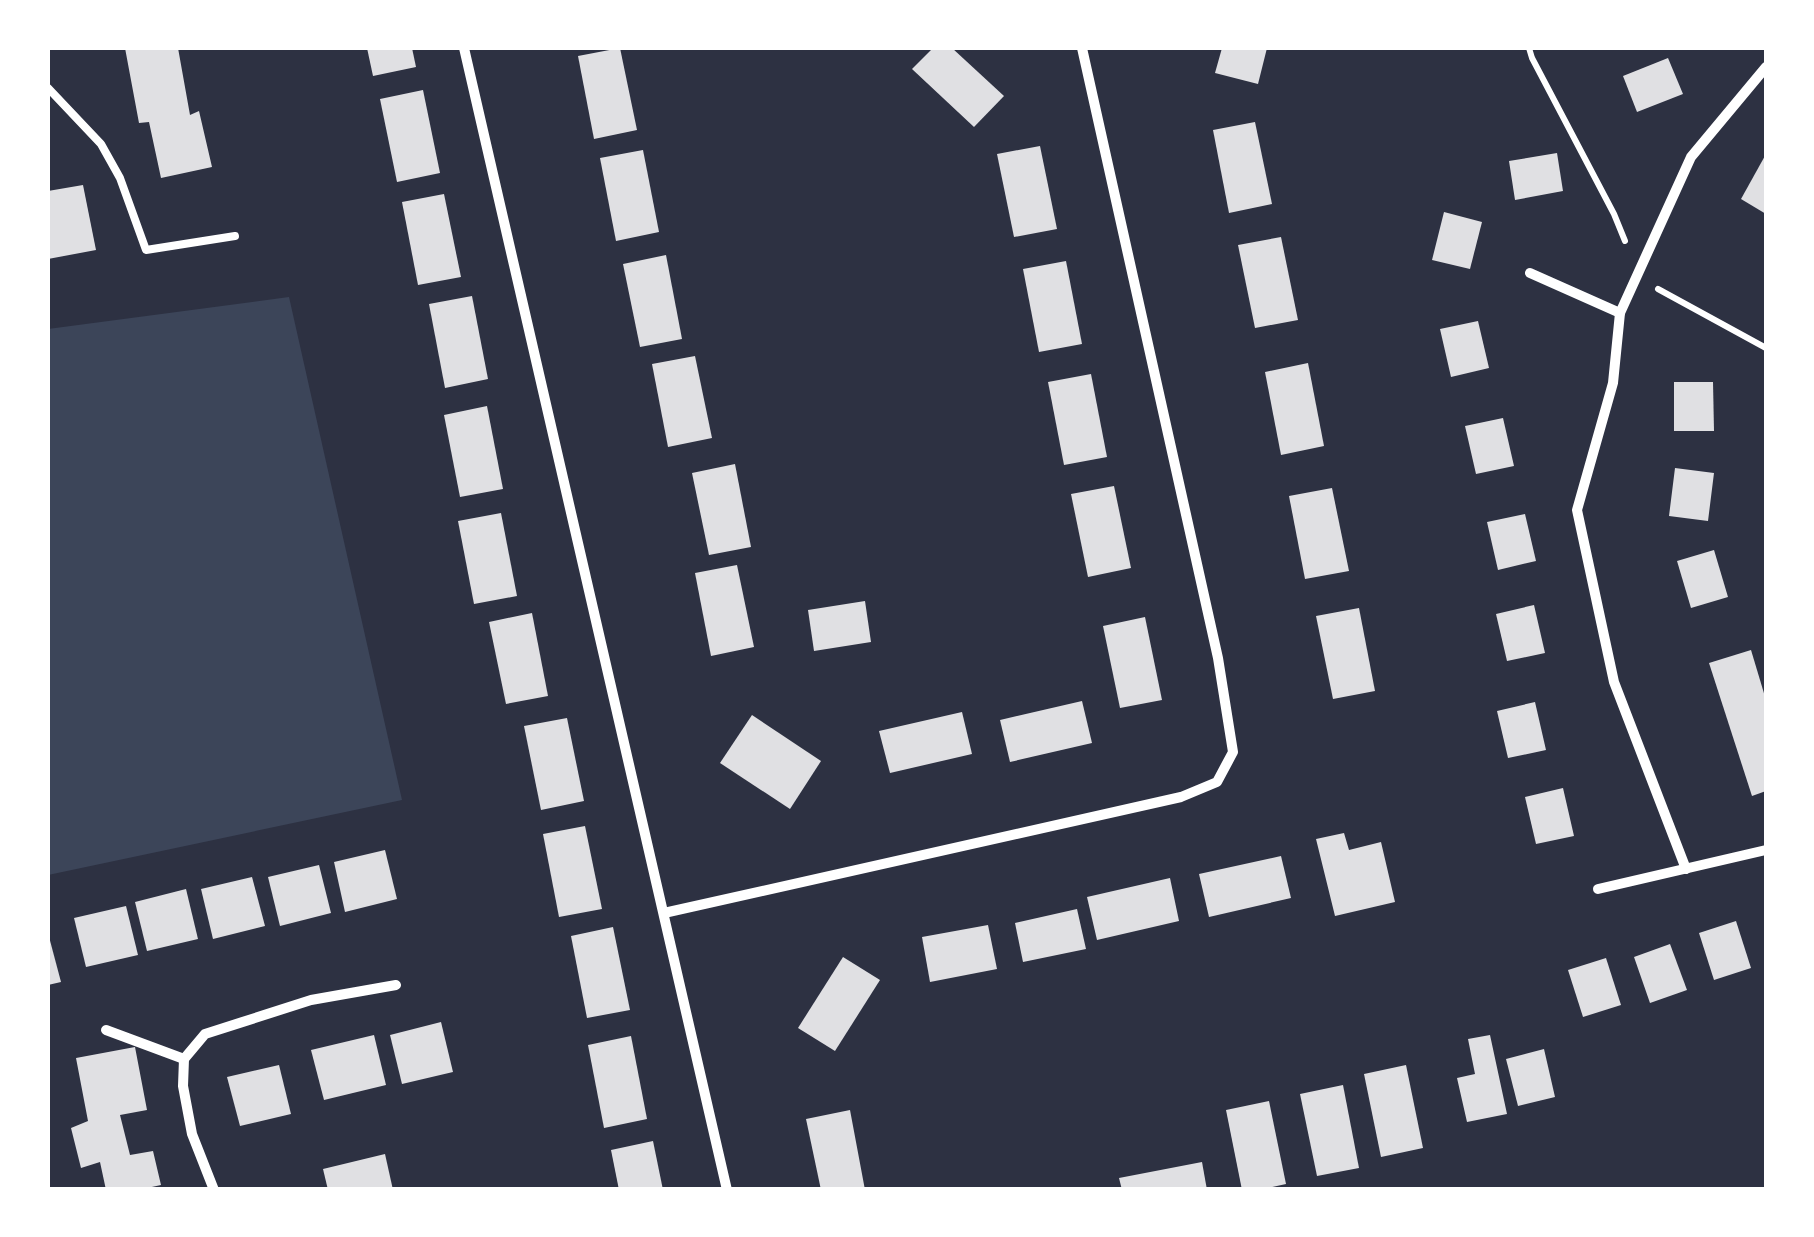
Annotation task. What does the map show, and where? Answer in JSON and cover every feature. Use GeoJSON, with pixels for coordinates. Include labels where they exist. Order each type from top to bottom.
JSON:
{"type":"FeatureCollection","features":[{"type":"Feature","properties":{"kind":"street"},"geometry":{"type":"LineString","coordinates":[[464,48],[727,1190]]}},
{"type":"Feature","properties":{"kind":"street"},"geometry":{"type":"LineString","coordinates":[[664,913],[1181,797],[1217,782],[1233,752],[1218,658],[1082,48]]}},
{"type":"Feature","properties":{"kind":"street"},"geometry":{"type":"LineString","coordinates":[[1686,869],[1614,682],[1577,510],[1613,383],[1620,313],[1691,158],[1766,67]]}},
{"type":"Feature","properties":{"kind":"street"},"geometry":{"type":"LineString","coordinates":[[1530,273],[1620,313]]}},
{"type":"Feature","properties":{"kind":"street"},"geometry":{"type":"LineString","coordinates":[[1598,890],[1766,850]]}},
{"type":"Feature","properties":{"kind":"street"},"geometry":{"type":"LineString","coordinates":[[214,1190],[192,1134],[183,1086],[184,1059],[205,1034],[310,1000],[396,985]]}},
{"type":"Feature","properties":{"kind":"street"},"geometry":{"type":"LineString","coordinates":[[106,1030],[184,1059]]}},
{"type":"Feature","properties":{"kind":"lane"},"geometry":{"type":"LineString","coordinates":[[48,88],[101,144],[120,178],[146,250],[235,236]]}},
{"type":"Feature","properties":{"kind":"path"},"geometry":{"type":"LineString","coordinates":[[1529,48],[1614,214],[1636,277],[1766,348]]}},
{"type":"Feature","properties":{"kind":"shaded area"},"geometry":{"type":"Polygon","coordinates":[[[289,297],[402,800],[48,875],[48,329],[289,297]]]}},
{"type":"Feature","properties":{"kind":"building"},"geometry":{"type":"Polygon","coordinates":[[[125,48],[178,48],[190,115],[199,111],[212,167],[161,178],[149,122],[139,123],[125,48]]]}},
{"type":"Feature","properties":{"kind":"building"},"geometry":{"type":"Polygon","coordinates":[[[367,48],[412,48],[416,67],[373,76],[367,48]]]}},
{"type":"Feature","properties":{"kind":"building"},"geometry":{"type":"Polygon","coordinates":[[[620,48],[637,130],[594,139],[578,56],[620,48]]]}},
{"type":"Feature","properties":{"kind":"building"},"geometry":{"type":"Polygon","coordinates":[[[933,48],[952,48],[1004,96],[974,127],[912,69],[933,48]]]}},
{"type":"Feature","properties":{"kind":"building"},"geometry":{"type":"Polygon","coordinates":[[[1222,48],[1267,48],[1258,84],[1215,73],[1222,48]]]}},
{"type":"Feature","properties":{"kind":"building"},"geometry":{"type":"Polygon","coordinates":[[[1668,58],[1683,94],[1637,112],[1623,76],[1668,58]]]}},
{"type":"Feature","properties":{"kind":"building"},"geometry":{"type":"Polygon","coordinates":[[[423,90],[440,173],[397,182],[380,99],[423,90]]]}},
{"type":"Feature","properties":{"kind":"building"},"geometry":{"type":"Polygon","coordinates":[[[1255,122],[1272,204],[1229,213],[1213,130],[1255,122]]]}},
{"type":"Feature","properties":{"kind":"building"},"geometry":{"type":"Polygon","coordinates":[[[1040,146],[1057,229],[1014,237],[997,154],[1040,146]]]}},
{"type":"Feature","properties":{"kind":"building"},"geometry":{"type":"Polygon","coordinates":[[[643,150],[659,232],[616,241],[600,158],[643,150]]]}},
{"type":"Feature","properties":{"kind":"building"},"geometry":{"type":"Polygon","coordinates":[[[1557,153],[1563,191],[1515,200],[1509,161],[1557,153]]]}},
{"type":"Feature","properties":{"kind":"building"},"geometry":{"type":"Polygon","coordinates":[[[1766,154],[1766,214],[1741,199],[1766,154]]]}},
{"type":"Feature","properties":{"kind":"building"},"geometry":{"type":"Polygon","coordinates":[[[83,185],[96,250],[48,259],[48,191],[83,185]]]}},
{"type":"Feature","properties":{"kind":"building"},"geometry":{"type":"Polygon","coordinates":[[[444,194],[461,277],[418,285],[402,202],[444,194]]]}},
{"type":"Feature","properties":{"kind":"building"},"geometry":{"type":"Polygon","coordinates":[[[1444,212],[1482,222],[1470,269],[1432,260],[1444,212]]]}},
{"type":"Feature","properties":{"kind":"building"},"geometry":{"type":"Polygon","coordinates":[[[1281,237],[1298,320],[1255,328],[1238,245],[1281,237]]]}},
{"type":"Feature","properties":{"kind":"building"},"geometry":{"type":"Polygon","coordinates":[[[666,255],[682,339],[640,347],[623,264],[666,255]]]}},
{"type":"Feature","properties":{"kind":"building"},"geometry":{"type":"Polygon","coordinates":[[[1066,261],[1082,344],[1039,352],[1023,269],[1066,261]]]}},
{"type":"Feature","properties":{"kind":"building"},"geometry":{"type":"Polygon","coordinates":[[[472,296],[488,379],[445,388],[429,304],[472,296]]]}},
{"type":"Feature","properties":{"kind":"building"},"geometry":{"type":"Polygon","coordinates":[[[1478,321],[1489,368],[1451,377],[1440,329],[1478,321]]]}},
{"type":"Feature","properties":{"kind":"building"},"geometry":{"type":"Polygon","coordinates":[[[695,356],[712,438],[668,447],[652,364],[695,356]]]}},
{"type":"Feature","properties":{"kind":"building"},"geometry":{"type":"Polygon","coordinates":[[[1308,363],[1324,446],[1281,455],[1265,372],[1308,363]]]}},
{"type":"Feature","properties":{"kind":"building"},"geometry":{"type":"Polygon","coordinates":[[[1091,374],[1107,457],[1064,465],[1048,382],[1091,374]]]}},
{"type":"Feature","properties":{"kind":"building"},"geometry":{"type":"Polygon","coordinates":[[[1674,382],[1713,382],[1714,431],[1674,431],[1674,382]]]}},
{"type":"Feature","properties":{"kind":"building"},"geometry":{"type":"Polygon","coordinates":[[[487,406],[503,489],[460,497],[444,415],[487,406]]]}},
{"type":"Feature","properties":{"kind":"building"},"geometry":{"type":"Polygon","coordinates":[[[1503,418],[1514,466],[1476,474],[1465,426],[1503,418]]]}},
{"type":"Feature","properties":{"kind":"building"},"geometry":{"type":"Polygon","coordinates":[[[735,464],[751,547],[709,555],[692,473],[735,464]]]}},
{"type":"Feature","properties":{"kind":"building"},"geometry":{"type":"Polygon","coordinates":[[[1675,468],[1714,473],[1708,521],[1669,516],[1675,468]]]}},
{"type":"Feature","properties":{"kind":"building"},"geometry":{"type":"Polygon","coordinates":[[[1114,486],[1131,568],[1088,577],[1071,494],[1114,486]]]}},
{"type":"Feature","properties":{"kind":"building"},"geometry":{"type":"Polygon","coordinates":[[[1332,488],[1349,571],[1305,579],[1289,496],[1332,488]]]}},
{"type":"Feature","properties":{"kind":"building"},"geometry":{"type":"Polygon","coordinates":[[[501,513],[517,596],[474,604],[458,521],[501,513]]]}},
{"type":"Feature","properties":{"kind":"building"},"geometry":{"type":"Polygon","coordinates":[[[1525,514],[1536,561],[1498,570],[1487,522],[1525,514]]]}},
{"type":"Feature","properties":{"kind":"building"},"geometry":{"type":"Polygon","coordinates":[[[1714,550],[1728,597],[1691,608],[1677,561],[1714,550]]]}},
{"type":"Feature","properties":{"kind":"building"},"geometry":{"type":"Polygon","coordinates":[[[737,565],[754,647],[711,656],[695,573],[737,565]]]}},
{"type":"Feature","properties":{"kind":"building"},"geometry":{"type":"Polygon","coordinates":[[[865,601],[871,642],[814,651],[808,610],[865,601]]]}},
{"type":"Feature","properties":{"kind":"building"},"geometry":{"type":"Polygon","coordinates":[[[1534,605],[1545,653],[1507,661],[1496,614],[1534,605]]]}},
{"type":"Feature","properties":{"kind":"building"},"geometry":{"type":"Polygon","coordinates":[[[1359,608],[1375,691],[1333,699],[1316,616],[1359,608]]]}},
{"type":"Feature","properties":{"kind":"building"},"geometry":{"type":"Polygon","coordinates":[[[532,613],[548,696],[506,704],[489,622],[532,613]]]}},
{"type":"Feature","properties":{"kind":"building"},"geometry":{"type":"Polygon","coordinates":[[[1145,617],[1162,700],[1120,708],[1103,626],[1145,617]]]}},
{"type":"Feature","properties":{"kind":"building"},"geometry":{"type":"Polygon","coordinates":[[[1751,650],[1766,700],[1766,791],[1752,796],[1709,663],[1751,650]]]}},
{"type":"Feature","properties":{"kind":"building"},"geometry":{"type":"Polygon","coordinates":[[[1082,701],[1092,743],[1010,762],[1000,720],[1082,701]]]}},
{"type":"Feature","properties":{"kind":"building"},"geometry":{"type":"Polygon","coordinates":[[[1535,702],[1546,750],[1508,758],[1497,711],[1535,702]]]}},
{"type":"Feature","properties":{"kind":"building"},"geometry":{"type":"Polygon","coordinates":[[[962,712],[972,754],[890,773],[879,731],[962,712]]]}},
{"type":"Feature","properties":{"kind":"building"},"geometry":{"type":"Polygon","coordinates":[[[752,715],[821,761],[790,809],[720,763],[752,715]]]}},
{"type":"Feature","properties":{"kind":"building"},"geometry":{"type":"Polygon","coordinates":[[[567,718],[584,801],[541,810],[524,726],[567,718]]]}},
{"type":"Feature","properties":{"kind":"building"},"geometry":{"type":"Polygon","coordinates":[[[1563,788],[1574,836],[1536,844],[1525,797],[1563,788]]]}},
{"type":"Feature","properties":{"kind":"building"},"geometry":{"type":"Polygon","coordinates":[[[585,826],[602,909],[559,917],[543,834],[585,826]]]}},
{"type":"Feature","properties":{"kind":"building"},"geometry":{"type":"Polygon","coordinates":[[[1344,833],[1349,850],[1381,842],[1395,902],[1335,916],[1316,839],[1344,833]]]}},
{"type":"Feature","properties":{"kind":"building"},"geometry":{"type":"Polygon","coordinates":[[[385,850],[397,899],[345,912],[334,862],[385,850]]]}},
{"type":"Feature","properties":{"kind":"building"},"geometry":{"type":"Polygon","coordinates":[[[1281,856],[1291,898],[1209,917],[1199,874],[1281,856]]]}},
{"type":"Feature","properties":{"kind":"building"},"geometry":{"type":"Polygon","coordinates":[[[319,865],[331,913],[280,926],[268,877],[319,865]]]}},
{"type":"Feature","properties":{"kind":"building"},"geometry":{"type":"Polygon","coordinates":[[[252,877],[265,926],[213,939],[201,889],[252,877]]]}},
{"type":"Feature","properties":{"kind":"building"},"geometry":{"type":"Polygon","coordinates":[[[1170,878],[1179,921],[1097,940],[1087,897],[1170,878]]]}},
{"type":"Feature","properties":{"kind":"building"},"geometry":{"type":"Polygon","coordinates":[[[186,889],[198,939],[147,951],[135,902],[186,889]]]}},
{"type":"Feature","properties":{"kind":"building"},"geometry":{"type":"Polygon","coordinates":[[[126,906],[138,955],[86,967],[74,918],[126,906]]]}},
{"type":"Feature","properties":{"kind":"building"},"geometry":{"type":"Polygon","coordinates":[[[1077,909],[1086,949],[1023,962],[1015,923],[1077,909]]]}},
{"type":"Feature","properties":{"kind":"building"},"geometry":{"type":"Polygon","coordinates":[[[1736,921],[1751,968],[1714,980],[1699,933],[1736,921]]]}},
{"type":"Feature","properties":{"kind":"building"},"geometry":{"type":"Polygon","coordinates":[[[988,925],[997,969],[930,982],[922,937],[988,925]]]}},
{"type":"Feature","properties":{"kind":"building"},"geometry":{"type":"Polygon","coordinates":[[[613,927],[630,1010],[587,1018],[571,936],[613,927]]]}},
{"type":"Feature","properties":{"kind":"building"},"geometry":{"type":"Polygon","coordinates":[[[48,933],[61,982],[48,985],[48,933]]]}},
{"type":"Feature","properties":{"kind":"building"},"geometry":{"type":"Polygon","coordinates":[[[1670,944],[1687,990],[1650,1003],[1634,957],[1670,944]]]}},
{"type":"Feature","properties":{"kind":"building"},"geometry":{"type":"Polygon","coordinates":[[[843,957],[880,980],[835,1051],[798,1028],[843,957]]]}},
{"type":"Feature","properties":{"kind":"building"},"geometry":{"type":"Polygon","coordinates":[[[1606,958],[1621,1005],[1583,1017],[1568,970],[1606,958]]]}},
{"type":"Feature","properties":{"kind":"building"},"geometry":{"type":"Polygon","coordinates":[[[441,1022],[453,1072],[402,1084],[390,1035],[441,1022]]]}},
{"type":"Feature","properties":{"kind":"building"},"geometry":{"type":"Polygon","coordinates":[[[374,1035],[386,1085],[324,1100],[311,1050],[374,1035]]]}},
{"type":"Feature","properties":{"kind":"building"},"geometry":{"type":"Polygon","coordinates":[[[1490,1035],[1507,1114],[1467,1122],[1457,1078],[1475,1074],[1468,1039],[1490,1035]]]}},
{"type":"Feature","properties":{"kind":"building"},"geometry":{"type":"Polygon","coordinates":[[[631,1036],[647,1119],[604,1128],[588,1045],[631,1036]]]}},
{"type":"Feature","properties":{"kind":"building"},"geometry":{"type":"Polygon","coordinates":[[[135,1047],[147,1110],[120,1115],[130,1155],[153,1151],[161,1185],[106,1190],[100,1162],[81,1168],[71,1128],[88,1121],[76,1058],[135,1047]]]}},
{"type":"Feature","properties":{"kind":"building"},"geometry":{"type":"Polygon","coordinates":[[[1544,1049],[1555,1097],[1518,1106],[1506,1059],[1544,1049]]]}},
{"type":"Feature","properties":{"kind":"building"},"geometry":{"type":"Polygon","coordinates":[[[279,1065],[291,1114],[240,1126],[227,1077],[279,1065]]]}},
{"type":"Feature","properties":{"kind":"building"},"geometry":{"type":"Polygon","coordinates":[[[1406,1065],[1423,1148],[1381,1157],[1364,1074],[1406,1065]]]}},
{"type":"Feature","properties":{"kind":"building"},"geometry":{"type":"Polygon","coordinates":[[[1343,1085],[1359,1168],[1317,1176],[1300,1094],[1343,1085]]]}},
{"type":"Feature","properties":{"kind":"building"},"geometry":{"type":"Polygon","coordinates":[[[1269,1101],[1286,1184],[1242,1190],[1226,1110],[1269,1101]]]}},
{"type":"Feature","properties":{"kind":"building"},"geometry":{"type":"Polygon","coordinates":[[[850,1110],[865,1190],[821,1190],[806,1119],[850,1110]]]}},
{"type":"Feature","properties":{"kind":"building"},"geometry":{"type":"Polygon","coordinates":[[[653,1141],[663,1190],[619,1190],[611,1150],[653,1141]]]}},
{"type":"Feature","properties":{"kind":"building"},"geometry":{"type":"Polygon","coordinates":[[[385,1154],[393,1190],[328,1190],[323,1169],[385,1154]]]}},
{"type":"Feature","properties":{"kind":"building"},"geometry":{"type":"Polygon","coordinates":[[[1202,1162],[1207,1190],[1122,1190],[1119,1178],[1202,1162]]]}}]}
